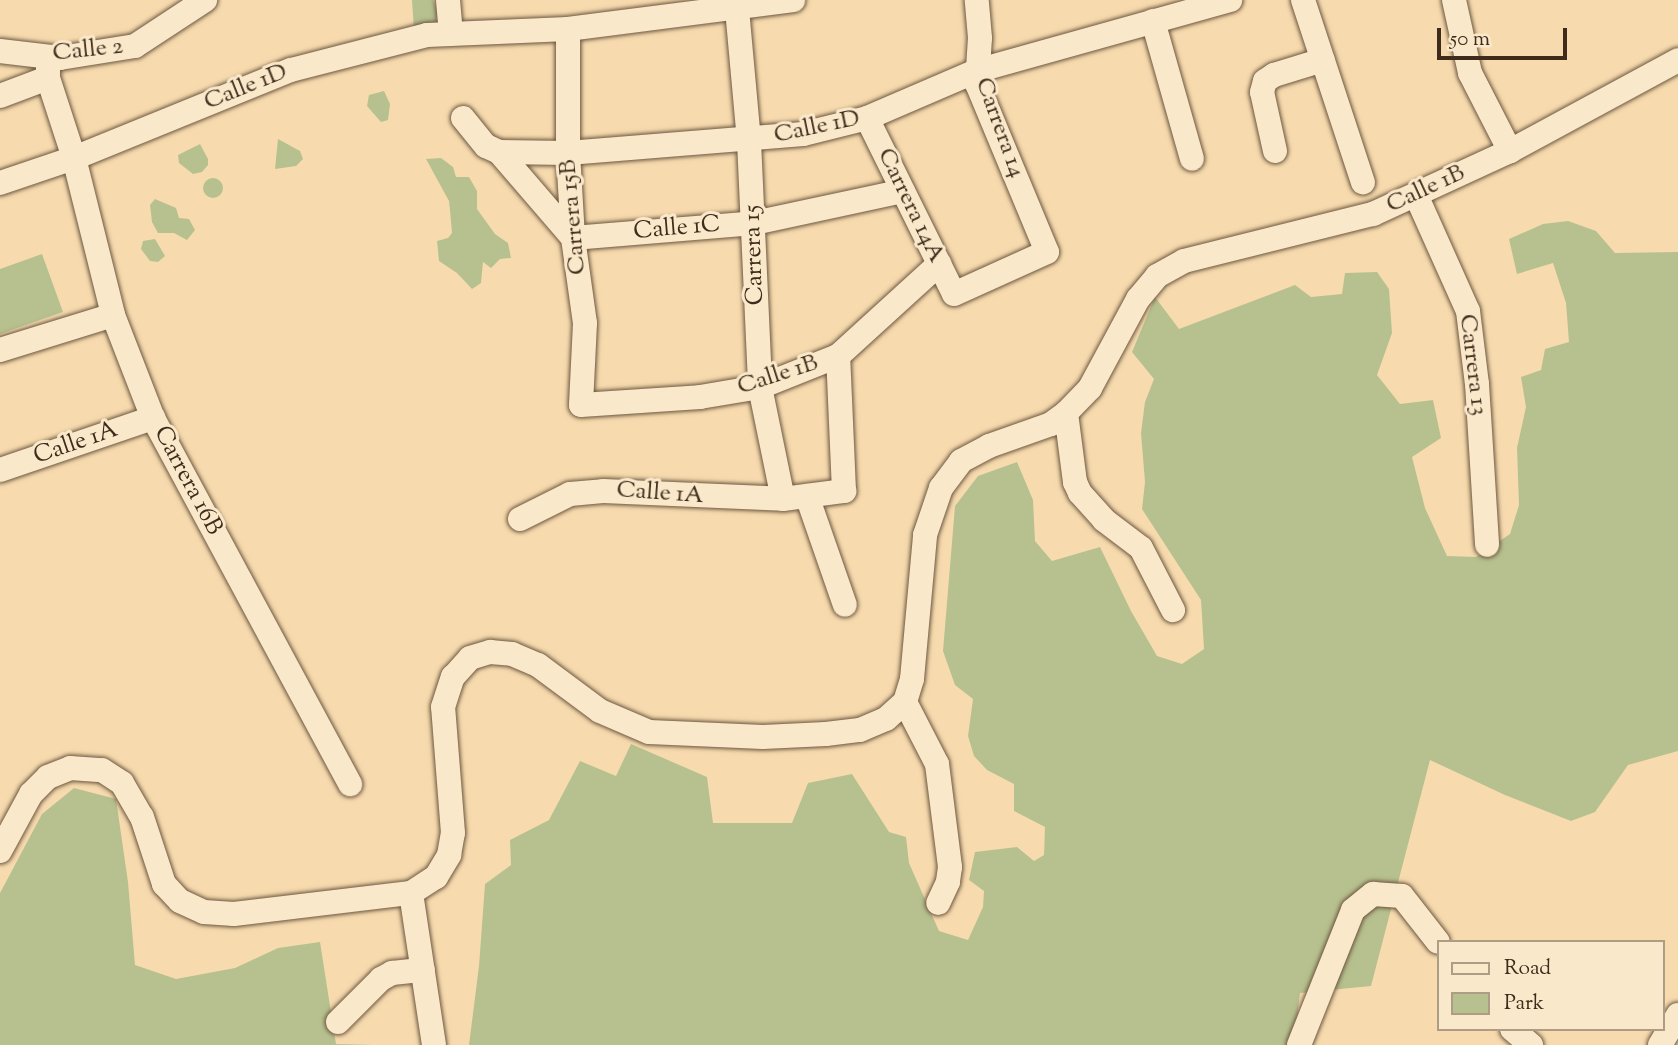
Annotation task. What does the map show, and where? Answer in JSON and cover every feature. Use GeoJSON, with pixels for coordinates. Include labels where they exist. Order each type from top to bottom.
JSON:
{"type":"FeatureCollection","features":[{"type":"Feature","properties":{"kind":"street","name":"Calle 2"},"geometry":{"type":"LineString","coordinates":[[0,51],[48,68],[60,58],[135,46],[205,0]]}},
{"type":"Feature","properties":{"kind":"street"},"geometry":{"type":"LineString","coordinates":[[448,0],[450,34]]}},
{"type":"Feature","properties":{"kind":"street","name":"Calle 1D"},"geometry":{"type":"LineString","coordinates":[[0,183],[74,158],[291,70],[428,35],[568,29],[793,0]]}},
{"type":"Feature","properties":{"kind":"street","name":"Carrera 14"},"geometry":{"type":"LineString","coordinates":[[954,294],[1047,252],[977,83],[980,38],[978,0]]}},
{"type":"Feature","properties":{"kind":"street","name":"Calle 1D"},"geometry":{"type":"LineString","coordinates":[[499,152],[568,153],[749,141],[803,134],[867,118],[976,71],[1230,0]]}},
{"type":"Feature","properties":{"kind":"street"},"geometry":{"type":"LineString","coordinates":[[1303,0],[1363,182]]}},
{"type":"Feature","properties":{"kind":"street"},"geometry":{"type":"LineString","coordinates":[[1454,0],[1470,73],[1510,151]]}},
{"type":"Feature","properties":{"kind":"street","name":"Carrera 15"},"geometry":{"type":"LineString","coordinates":[[737,9],[754,223],[760,387],[795,497]]}},
{"type":"Feature","properties":{"kind":"street"},"geometry":{"type":"LineString","coordinates":[[1153,22],[1192,159]]}},
{"type":"Feature","properties":{"kind":"street","name":"Carrera 15B"},"geometry":{"type":"LineString","coordinates":[[568,29],[568,153],[573,237],[584,323],[581,405]]}},
{"type":"Feature","properties":{"kind":"street"},"geometry":{"type":"LineString","coordinates":[[1275,151],[1262,92],[1265,81],[1274,75],[1323,60]]}},
{"type":"Feature","properties":{"kind":"street","name":"Calle 1B"},"geometry":{"type":"LineString","coordinates":[[1066,414],[1090,388],[1138,299],[1157,276],[1184,261],[1373,214],[1510,151],[1678,60]]}},
{"type":"Feature","properties":{"kind":"street"},"geometry":{"type":"LineString","coordinates":[[0,96],[48,68]]}},
{"type":"Feature","properties":{"kind":"street","name":"Carrera 16B"},"geometry":{"type":"LineString","coordinates":[[48,68],[74,158],[113,315],[153,418],[350,784]]}},
{"type":"Feature","properties":{"kind":"street"},"geometry":{"type":"LineString","coordinates":[[463,118],[486,146],[499,152],[573,237]]}},
{"type":"Feature","properties":{"kind":"street","name":"Carrera 14A"},"geometry":{"type":"LineString","coordinates":[[867,118],[954,294]]}},
{"type":"Feature","properties":{"kind":"street","name":"Calle 1C"},"geometry":{"type":"LineString","coordinates":[[573,237],[754,223],[903,191]]}},
{"type":"Feature","properties":{"kind":"street","name":"Carrera 13"},"geometry":{"type":"LineString","coordinates":[[1416,195],[1468,311],[1477,383],[1488,545]]}},
{"type":"Feature","properties":{"kind":"street","name":"Calle 1B"},"geometry":{"type":"LineString","coordinates":[[581,405],[700,397],[760,387],[838,356],[939,264]]}},
{"type":"Feature","properties":{"kind":"street"},"geometry":{"type":"LineString","coordinates":[[0,350],[113,315]]}},
{"type":"Feature","properties":{"kind":"street","name":"Calle 1A"},"geometry":{"type":"LineString","coordinates":[[520,519],[570,494],[603,491],[795,497],[844,491],[838,356]]}},
{"type":"Feature","properties":{"kind":"street"},"geometry":{"type":"LineString","coordinates":[[0,851],[32,794],[48,777],[69,768],[102,770],[122,783],[142,817],[164,884],[180,901],[204,912],[234,914],[411,893],[436,877],[449,855],[453,832],[443,707],[453,677],[470,658],[489,652],[512,654],[538,665],[600,711],[649,732],[764,737],[860,730],[886,719],[905,702],[912,679],[925,535],[941,488],[961,461],[989,446],[1051,424],[1066,414],[1074,482],[1080,493],[1104,520],[1141,548],[1173,610]]}},
{"type":"Feature","properties":{"kind":"street","name":"Calle 1A"},"geometry":{"type":"LineString","coordinates":[[0,470],[153,418]]}},
{"type":"Feature","properties":{"kind":"street"},"geometry":{"type":"LineString","coordinates":[[795,497],[845,605]]}},
{"type":"Feature","properties":{"kind":"street"},"geometry":{"type":"LineString","coordinates":[[905,702],[937,764],[950,867],[948,882],[938,904]]}},
{"type":"Feature","properties":{"kind":"street"},"geometry":{"type":"LineString","coordinates":[[411,893],[434,1045]]}},
{"type":"Feature","properties":{"kind":"street"},"geometry":{"type":"LineString","coordinates":[[1299,1045],[1353,910],[1373,894],[1402,897],[1436,940]]}},
{"type":"Feature","properties":{"kind":"street"},"geometry":{"type":"LineString","coordinates":[[338,1022],[381,979],[392,973],[423,970]]}},
{"type":"Feature","properties":{"kind":"street"},"geometry":{"type":"LineString","coordinates":[[1660,1045],[1678,1015]]}},
{"type":"Feature","properties":{"kind":"street"},"geometry":{"type":"LineString","coordinates":[[1514,1031],[1531,1045]]}},
{"type":"Feature","properties":{"kind":"green space"},"geometry":{"type":"Polygon","coordinates":[[[412,0],[433,0],[438,13],[435,22],[414,30],[412,0]]]}},
{"type":"Feature","properties":{"kind":"green space"},"geometry":{"type":"Polygon","coordinates":[[[384,91],[390,104],[388,120],[381,122],[367,106],[369,95],[384,91]]]}},
{"type":"Feature","properties":{"kind":"green space"},"geometry":{"type":"Polygon","coordinates":[[[278,139],[300,151],[303,159],[296,166],[275,169],[278,139]]]}},
{"type":"Feature","properties":{"kind":"green space"},"geometry":{"type":"Polygon","coordinates":[[[200,144],[208,159],[208,165],[202,172],[193,174],[179,163],[178,155],[200,144]]]}},
{"type":"Feature","properties":{"kind":"green space"},"geometry":{"type":"Polygon","coordinates":[[[441,158],[453,167],[456,177],[469,177],[477,191],[477,209],[495,234],[508,243],[511,258],[500,259],[491,268],[483,262],[481,283],[472,289],[457,273],[439,261],[437,241],[448,238],[452,233],[449,201],[426,159],[441,158]]]}},
{"type":"Feature","properties":{"kind":"green space"},"geometry":{"type":"Polygon","coordinates":[[[213,178],[220,181],[223,188],[220,195],[213,198],[206,195],[203,188],[206,181],[213,178]]]}},
{"type":"Feature","properties":{"kind":"green space"},"geometry":{"type":"Polygon","coordinates":[[[155,199],[176,208],[179,218],[189,219],[195,230],[187,240],[174,233],[158,233],[152,222],[150,205],[155,199]]]}},
{"type":"Feature","properties":{"kind":"green space"},"geometry":{"type":"Polygon","coordinates":[[[1568,221],[1596,231],[1615,253],[1678,252],[1678,751],[1628,765],[1595,812],[1571,821],[1505,795],[1430,760],[1371,986],[1300,993],[1294,1043],[1288,1045],[469,1045],[479,966],[485,884],[511,865],[510,840],[549,820],[580,761],[616,776],[631,744],[707,777],[713,823],[792,823],[808,783],[852,774],[889,832],[906,837],[909,863],[939,931],[968,940],[983,907],[984,891],[969,880],[975,852],[1017,847],[1034,861],[1044,855],[1045,827],[1014,811],[1014,784],[987,770],[974,756],[968,736],[973,699],[955,685],[943,651],[955,506],[978,476],[1017,462],[1033,500],[1035,541],[1052,561],[1100,547],[1131,611],[1157,656],[1182,664],[1204,649],[1201,600],[1142,509],[1145,482],[1141,433],[1145,402],[1154,379],[1132,352],[1155,297],[1179,329],[1295,285],[1311,297],[1342,294],[1345,273],[1377,272],[1389,289],[1392,333],[1377,375],[1400,404],[1433,400],[1441,438],[1412,457],[1425,508],[1447,556],[1476,557],[1510,534],[1519,505],[1517,448],[1526,407],[1521,377],[1541,370],[1545,349],[1569,342],[1566,303],[1553,263],[1517,274],[1509,239],[1543,224],[1568,221]]]}},
{"type":"Feature","properties":{"kind":"green space"},"geometry":{"type":"Polygon","coordinates":[[[155,239],[165,256],[158,262],[150,261],[141,249],[143,241],[155,239]]]}},
{"type":"Feature","properties":{"kind":"green space"},"geometry":{"type":"Polygon","coordinates":[[[42,254],[63,312],[0,334],[0,269],[42,254]]]}},
{"type":"Feature","properties":{"kind":"green space"},"geometry":{"type":"Polygon","coordinates":[[[74,788],[116,799],[128,882],[135,965],[176,979],[235,968],[278,948],[320,942],[336,1044],[373,1045],[0,1045],[0,893],[42,814],[74,788]]]}}]}
